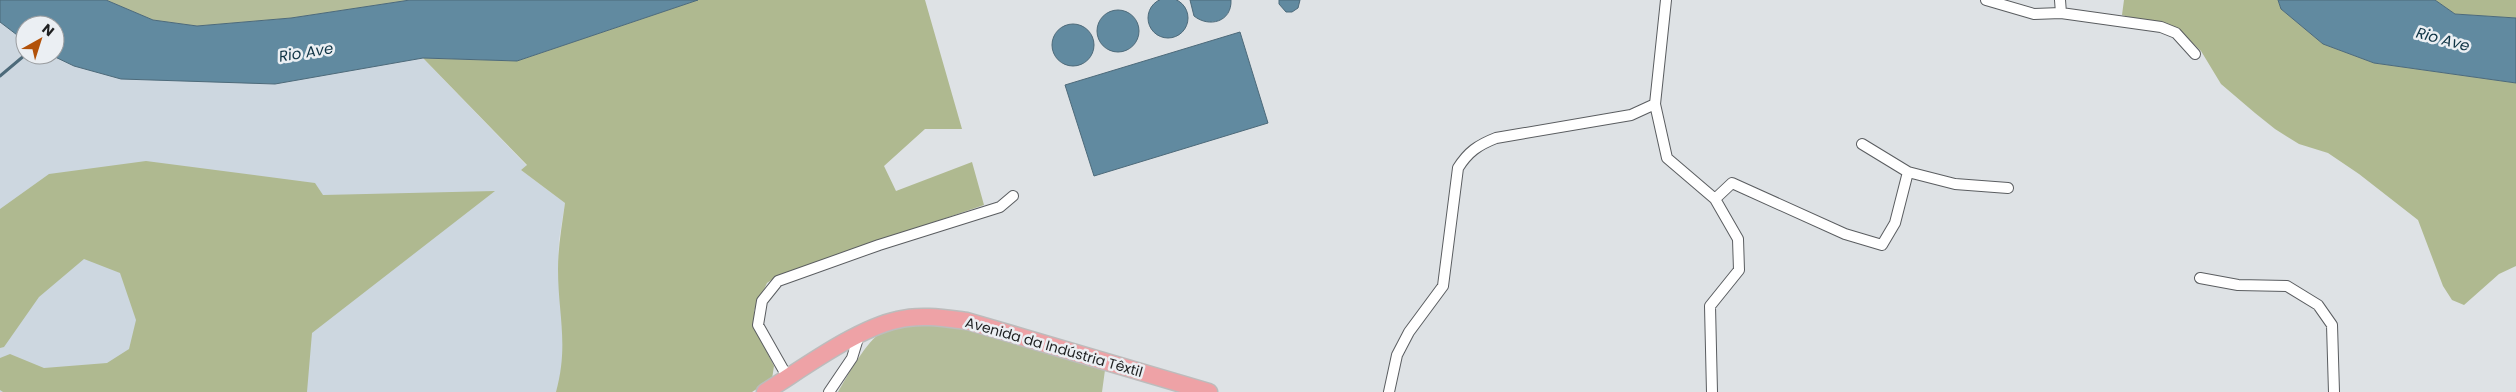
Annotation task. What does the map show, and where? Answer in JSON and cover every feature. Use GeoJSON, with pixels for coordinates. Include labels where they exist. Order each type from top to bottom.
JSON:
{"type":"FeatureCollection","features":[{"type":"Feature","properties":{"kind":"main road","name":"Avenida da Indústria Têxtil"},"geometry":{"type":"LineString","coordinates":[[765,392],[859,335],[897,320],[935,316],[966,321],[1209,392]]}},
{"type":"Feature","properties":{"kind":"street"},"geometry":{"type":"LineString","coordinates":[[1666,0],[1655,104],[1667,158],[1715,199],[1738,239],[1739,270],[1710,306],[1712,392]]}},
{"type":"Feature","properties":{"kind":"street"},"geometry":{"type":"LineString","coordinates":[[1986,0],[2034,14],[2060,13],[2161,27],[2176,33],[2195,54]]}},
{"type":"Feature","properties":{"kind":"street"},"geometry":{"type":"LineString","coordinates":[[2060,0],[2060,13]]}},
{"type":"Feature","properties":{"kind":"street"},"geometry":{"type":"LineString","coordinates":[[1388,392],[1397,355],[1409,332],[1443,286],[1458,168],[1467,154],[1478,145],[1496,138],[1631,115],[1655,104]]}},
{"type":"Feature","properties":{"kind":"street"},"geometry":{"type":"LineString","coordinates":[[1862,144],[1908,172],[1955,184],[2008,188]]}},
{"type":"Feature","properties":{"kind":"street"},"geometry":{"type":"LineString","coordinates":[[1715,199],[1732,183],[1845,234],[1882,245],[1895,223],[1908,172]]}},
{"type":"Feature","properties":{"kind":"street"},"geometry":{"type":"LineString","coordinates":[[788,378],[758,325],[762,301],[778,281],[879,245],[1000,207],[1014,196]]}},
{"type":"Feature","properties":{"kind":"street"},"geometry":{"type":"LineString","coordinates":[[2200,278],[2238,285],[2287,286],[2318,305],[2332,325],[2331,344],[2334,392]]}},
{"type":"Feature","properties":{"kind":"street"},"geometry":{"type":"LineString","coordinates":[[829,392],[852,358],[859,335]]}},
{"type":"Feature","properties":{"kind":"shaded area"},"geometry":{"type":"Polygon","coordinates":[[[0,22],[15,33],[15,65],[65,65],[65,62],[121,79],[275,84],[423,58],[527,166],[521,170],[565,203],[559,240],[558,270],[564,337],[561,376],[556,392],[0,392],[0,22]]]}},
{"type":"Feature","properties":{"kind":"green space"},"geometry":{"type":"Polygon","coordinates":[[[106,0],[410,0],[291,18],[197,26],[153,20],[106,0]]]}},
{"type":"Feature","properties":{"kind":"green space"},"geometry":{"type":"Polygon","coordinates":[[[698,0],[925,0],[962,129],[925,129],[884,166],[896,191],[972,162],[984,205],[779,275],[767,283],[754,311],[765,348],[774,366],[772,379],[752,392],[556,392],[562,359],[558,269],[559,244],[565,203],[521,170],[527,165],[423,58],[517,61],[698,0]]]}},
{"type":"Feature","properties":{"kind":"green space"},"geometry":{"type":"Polygon","coordinates":[[[2124,0],[2278,0],[2281,9],[2323,44],[2374,63],[2516,83],[2516,266],[2499,274],[2464,305],[2452,300],[2443,286],[2418,220],[2359,174],[2328,153],[2299,144],[2275,129],[2221,84],[2201,51],[2181,32],[2122,15],[2124,0]]]}},
{"type":"Feature","properties":{"kind":"green space"},"geometry":{"type":"Polygon","coordinates":[[[2435,0],[2516,0],[2516,18],[2455,14],[2435,0]]]}},
{"type":"Feature","properties":{"kind":"green space"},"geometry":{"type":"Polygon","coordinates":[[[146,161],[315,183],[323,195],[495,191],[312,333],[307,392],[3,392],[0,390],[0,358],[10,354],[44,368],[107,363],[129,349],[136,320],[120,273],[84,259],[39,297],[4,347],[0,348],[0,209],[49,174],[146,161]]]}},
{"type":"Feature","properties":{"kind":"green space"},"geometry":{"type":"Polygon","coordinates":[[[931,325],[957,326],[1105,370],[1102,392],[838,392],[858,359],[870,343],[881,333],[893,329],[931,325]]]}},
{"type":"Feature","properties":{"kind":"water"},"geometry":{"type":"Polygon","coordinates":[[[1172,-2],[1179,1],[1185,7],[1188,18],[1187,26],[1179,35],[1172,38],[1164,38],[1157,35],[1149,26],[1148,14],[1151,7],[1160,-1],[1172,-2]]]}},
{"type":"Feature","properties":{"kind":"water","name":"Rio Ave"},"geometry":{"type":"Polygon","coordinates":[[[0,0],[106,0],[153,20],[197,26],[291,18],[410,0],[698,0],[517,61],[423,58],[275,84],[121,79],[65,62],[65,15],[15,15],[15,33],[0,22],[0,0]]]}},
{"type":"Feature","properties":{"kind":"water"},"geometry":{"type":"Polygon","coordinates":[[[1190,0],[1231,0],[1228,13],[1224,18],[1218,21],[1206,22],[1194,16],[1190,0]]]}},
{"type":"Feature","properties":{"kind":"water"},"geometry":{"type":"Polygon","coordinates":[[[1279,0],[1300,0],[1298,8],[1292,12],[1286,12],[1279,4],[1279,0]]]}},
{"type":"Feature","properties":{"kind":"water","name":"Rio Ave"},"geometry":{"type":"Polygon","coordinates":[[[2278,0],[2435,0],[2455,14],[2516,18],[2516,83],[2374,63],[2323,44],[2281,9],[2278,0]]]}},
{"type":"Feature","properties":{"kind":"water"},"geometry":{"type":"Polygon","coordinates":[[[1122,10],[1130,13],[1136,19],[1139,31],[1136,43],[1130,49],[1114,52],[1106,49],[1100,43],[1097,27],[1100,19],[1106,13],[1122,10]]]}},
{"type":"Feature","properties":{"kind":"water"},"geometry":{"type":"Polygon","coordinates":[[[1077,24],[1085,27],[1091,33],[1094,45],[1091,57],[1085,63],[1069,66],[1061,63],[1055,57],[1052,41],[1055,33],[1061,27],[1077,24]]]}},
{"type":"Feature","properties":{"kind":"water"},"geometry":{"type":"Polygon","coordinates":[[[1240,32],[1268,123],[1094,176],[1065,85],[1240,32]]]}},
{"type":"Feature","properties":{"kind":"waterway"},"geometry":{"type":"LineString","coordinates":[[0,76],[15,63]]}}]}
